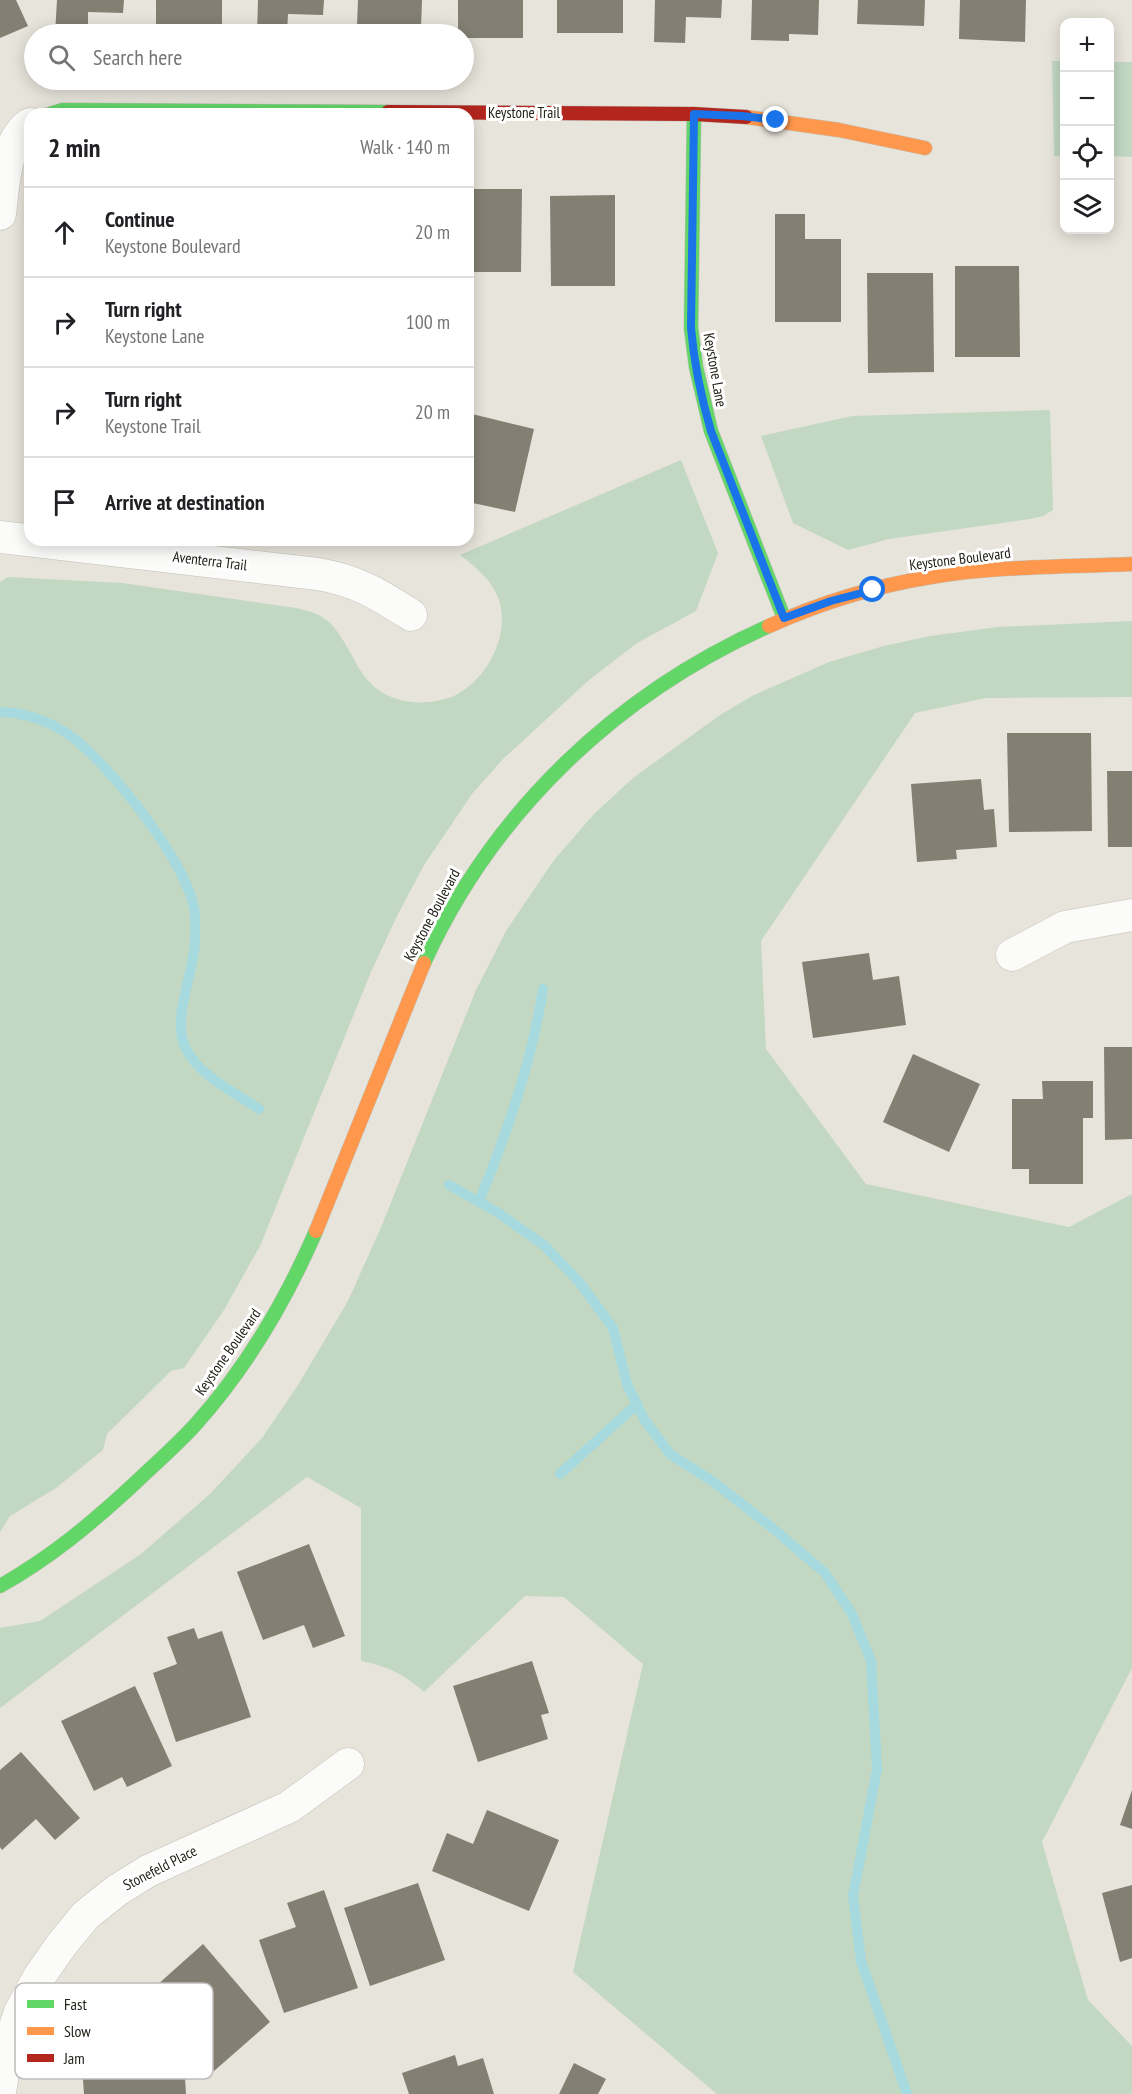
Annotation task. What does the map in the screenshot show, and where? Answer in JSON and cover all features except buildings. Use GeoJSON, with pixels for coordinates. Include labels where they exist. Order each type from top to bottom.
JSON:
{"type":"FeatureCollection","features":[{"type":"Feature","properties":{"kind":"street","name":"Keystone Trail"},"geometry":{"type":"LineString","coordinates":[[474,113],[742,116],[853,132],[925,148]]}},
{"type":"Feature","properties":{"kind":"street","name":"Keystone Lane"},"geometry":{"type":"LineString","coordinates":[[694,114],[691,328],[694,355],[703,404],[711,431],[784,618]]}},
{"type":"Feature","properties":{"kind":"street"},"geometry":{"type":"LineString","coordinates":[[0,214],[7,165],[14,143],[24,128]]}},
{"type":"Feature","properties":{"kind":"street","name":"Aventerra Trail"},"geometry":{"type":"LineString","coordinates":[[0,537],[24,540]]}},
{"type":"Feature","properties":{"kind":"street","name":"Aventerra Trail"},"geometry":{"type":"LineString","coordinates":[[77,546],[344,578],[368,588],[411,615]]}},
{"type":"Feature","properties":{"kind":"street","name":"Keystone Boulevard"},"geometry":{"type":"LineString","coordinates":[[0,1586],[74,1538],[115,1502],[195,1425],[241,1367],[284,1299],[304,1258],[411,995],[452,908],[473,872],[525,804],[596,732],[647,693],[706,655],[784,618],[831,601],[893,584],[972,572],[1132,564]]}},
{"type":"Feature","properties":{"kind":"street"},"geometry":{"type":"LineString","coordinates":[[1012,955],[1065,927],[1132,915]]}},
{"type":"Feature","properties":{"kind":"street","name":"Stonefeld Place"},"geometry":{"type":"LineString","coordinates":[[36,1983],[62,1944],[86,1915],[116,1891],[148,1871],[289,1807],[348,1764]]}},
{"type":"Feature","properties":{"kind":"street","name":"Stonefeld Place"},"geometry":{"type":"LineString","coordinates":[[0,2092],[7,2049],[15,2026]]}},
{"type":"Feature","properties":{"kind":"green space"},"geometry":{"type":"Polygon","coordinates":[[[1052,61],[1060,61],[1060,156],[1054,156],[1052,61]]]}},
{"type":"Feature","properties":{"kind":"green space"},"geometry":{"type":"Polygon","coordinates":[[[1114,62],[1132,62],[1132,157],[1114,156],[1114,62]]]}},
{"type":"Feature","properties":{"kind":"green space"},"geometry":{"type":"Polygon","coordinates":[[[1050,410],[1053,510],[1043,516],[1030,519],[889,539],[848,550],[793,523],[761,436],[852,416],[1050,410]]]}},
{"type":"Feature","properties":{"kind":"green space"},"geometry":{"type":"Polygon","coordinates":[[[681,460],[718,553],[696,611],[637,643],[589,680],[503,759],[472,794],[424,865],[397,916],[371,972],[260,1246],[224,1310],[184,1368],[171,1371],[107,1434],[103,1450],[56,1488],[10,1516],[0,1532],[0,582],[8,577],[122,583],[306,610],[332,625],[361,671],[377,689],[405,701],[437,701],[454,696],[477,679],[487,667],[494,653],[502,624],[501,609],[494,589],[481,573],[460,555],[681,460]]]}},
{"type":"Feature","properties":{"kind":"green space"},"geometry":{"type":"Polygon","coordinates":[[[1132,621],[1132,697],[986,698],[915,713],[761,941],[766,1049],[866,1184],[1069,1227],[1132,1194],[1132,1668],[1042,1842],[1088,2000],[1132,2046],[1132,2094],[717,2094],[573,1972],[643,1664],[564,1597],[525,1596],[424,1692],[395,1672],[361,1661],[361,1508],[307,1477],[0,1708],[0,1628],[40,1621],[141,1554],[210,1494],[262,1438],[298,1385],[348,1301],[382,1225],[476,990],[506,931],[554,860],[594,814],[633,778],[720,715],[752,696],[829,662],[930,636],[998,627],[1132,621]]]}},
{"type":"Feature","properties":{"kind":"waterway"},"geometry":{"type":"LineString","coordinates":[[0,712],[38,719],[72,737],[107,770],[127,793],[164,845],[190,894],[195,914],[195,946],[182,1014],[182,1038],[192,1059],[200,1067],[229,1090],[259,1109]]}},
{"type":"Feature","properties":{"kind":"waterway"},"geometry":{"type":"LineString","coordinates":[[479,1201],[517,1097],[532,1043],[543,989]]}},
{"type":"Feature","properties":{"kind":"waterway"},"geometry":{"type":"LineString","coordinates":[[449,1185],[497,1212],[545,1246],[580,1283],[613,1328],[627,1384],[644,1419],[670,1454],[715,1483],[825,1573],[852,1614],[871,1661],[877,1769],[853,1896],[861,1961],[907,2094]]}},
{"type":"Feature","properties":{"kind":"waterway"},"geometry":{"type":"LineString","coordinates":[[560,1474],[637,1404]]}},
{"type":"Feature","properties":{"kind":"traffic: fast"},"geometry":{"type":"LineString","coordinates":[[694,114],[691,328],[696,367],[711,431],[784,618]]}},
{"type":"Feature","properties":{"kind":"traffic: fast"},"geometry":{"type":"LineString","coordinates":[[424,963],[452,908],[486,856],[524,807],[566,763],[612,722],[661,686],[714,653],[769,626]]}},
{"type":"Feature","properties":{"kind":"traffic: fast"},"geometry":{"type":"LineString","coordinates":[[0,1586],[36,1564],[86,1526],[174,1447],[196,1424],[232,1380],[264,1332],[292,1282],[316,1231]]}},
{"type":"Feature","properties":{"kind":"traffic: slow"},"geometry":{"type":"LineString","coordinates":[[746,117],[839,130],[925,148]]}},
{"type":"Feature","properties":{"kind":"traffic: slow"},"geometry":{"type":"LineString","coordinates":[[769,626],[848,596],[931,577],[1006,569],[1132,564]]}},
{"type":"Feature","properties":{"kind":"traffic: slow"},"geometry":{"type":"LineString","coordinates":[[316,1231],[424,963]]}},
{"type":"Feature","properties":{"kind":"traffic: jam"},"geometry":{"type":"LineString","coordinates":[[474,113],[694,114],[746,117]]}},
{"type":"Feature","properties":{"kind":"route"},"geometry":{"type":"LineString","coordinates":[[776,120],[694,114],[691,328],[703,404],[711,431],[784,618],[831,601],[873,590]]}}]}
